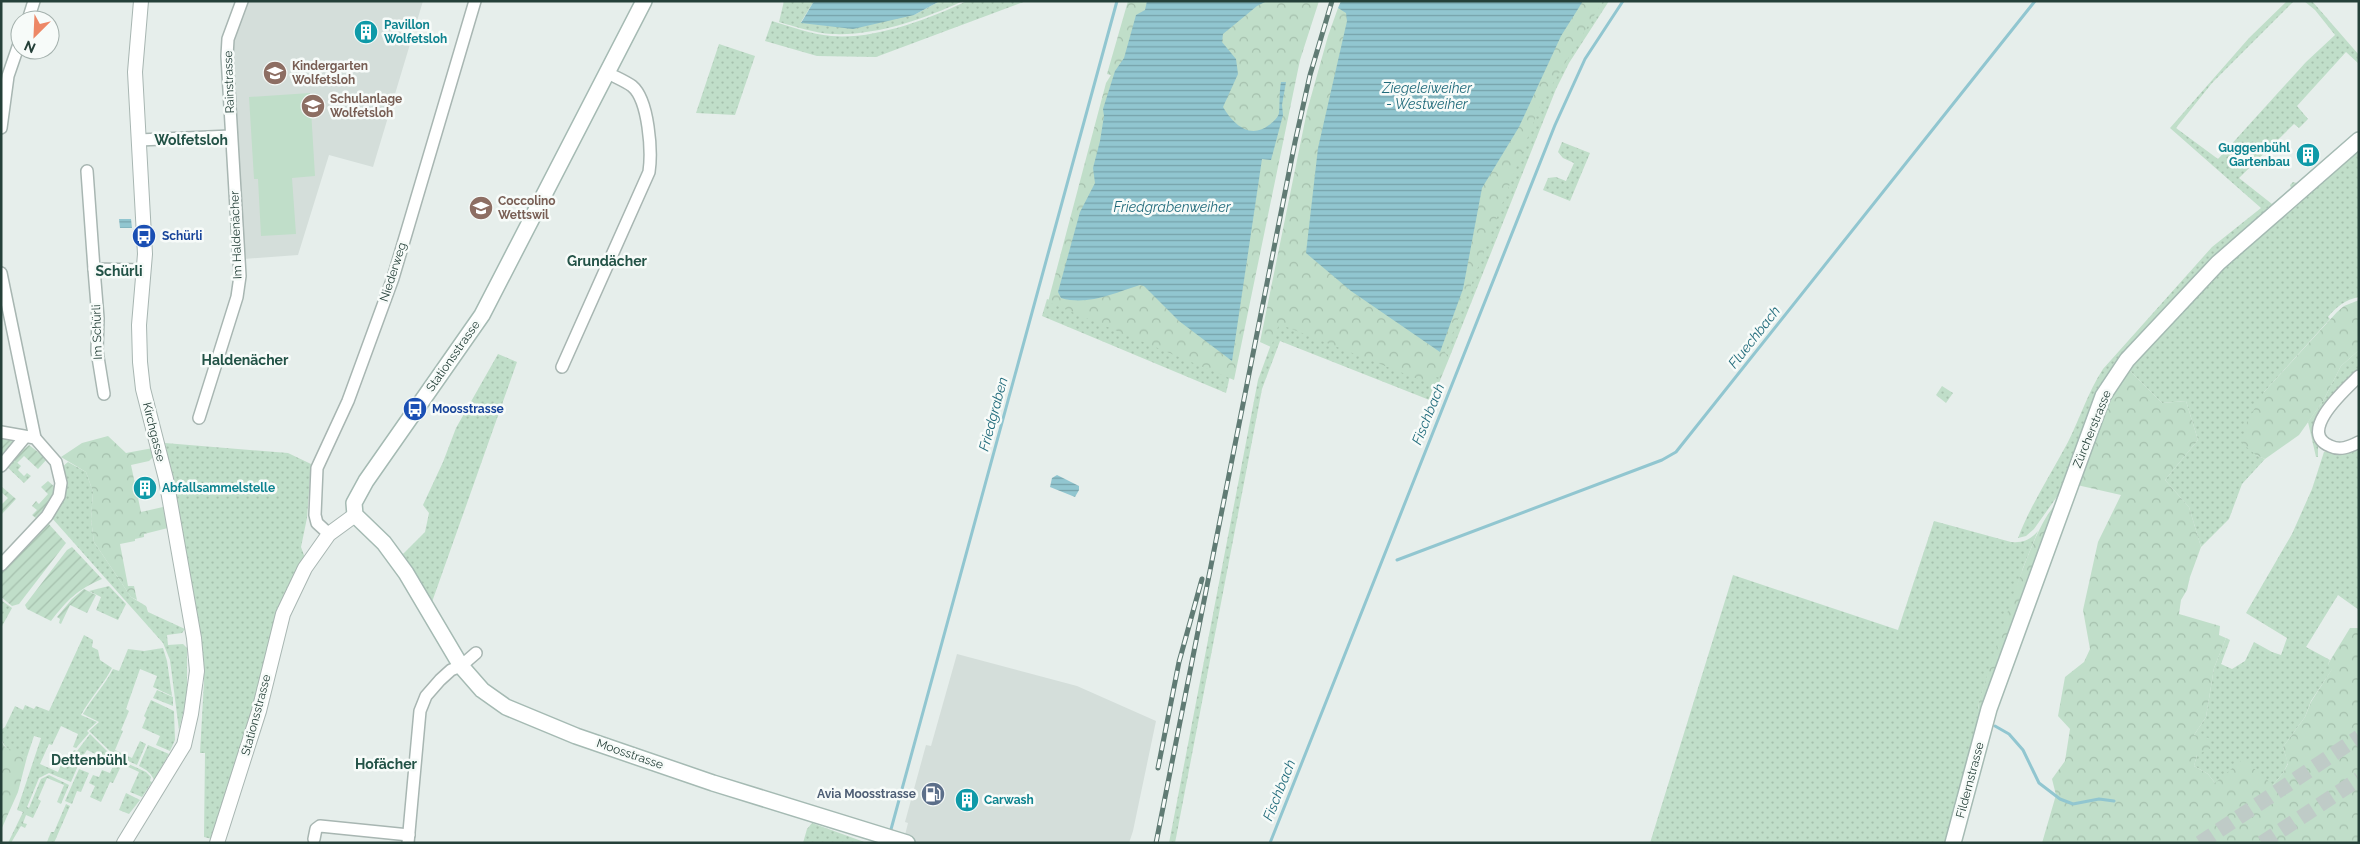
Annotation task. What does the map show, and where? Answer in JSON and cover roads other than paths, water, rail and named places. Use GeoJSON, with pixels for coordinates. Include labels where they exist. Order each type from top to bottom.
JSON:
{"type":"FeatureCollection","features":[{"type":"Feature","properties":{"kind":"main road","name":"Stationsstrasse"},"geometry":{"type":"LineString","coordinates":[[355,515],[354,503],[366,481],[482,315],[644,1]]}},
{"type":"Feature","properties":{"kind":"main road","name":"Zürcherstrasse"},"geometry":{"type":"LineString","coordinates":[[1987,718],[2085,442],[2103,396],[2115,376],[2139,346],[2218,263],[2359,140]]}},
{"type":"Feature","properties":{"kind":"main road","name":"Moosstrasse"},"geometry":{"type":"LineString","coordinates":[[355,515],[384,544],[406,573],[461,666],[488,694],[519,714],[713,783],[907,843]]}},
{"type":"Feature","properties":{"kind":"main road","name":"Fildernstrasse"},"geometry":{"type":"LineString","coordinates":[[1953,843],[1987,718]]}},
{"type":"Feature","properties":{"kind":"street","name":"Kirchgasse"},"geometry":{"type":"LineString","coordinates":[[124,843],[184,745],[191,714],[197,671],[194,638],[166,479],[141,371],[139,325],[145,254],[135,72],[141,1]]}},
{"type":"Feature","properties":{"kind":"street","name":"Rainstrasse"},"geometry":{"type":"LineString","coordinates":[[231,136],[228,39],[242,1]]}},
{"type":"Feature","properties":{"kind":"street","name":"Niederweg"},"geometry":{"type":"LineString","coordinates":[[329,534],[317,523],[315,515],[317,468],[348,402],[393,278],[475,1]]}},
{"type":"Feature","properties":{"kind":"street"},"geometry":{"type":"LineString","coordinates":[[1,128],[8,76],[13,60]]}},
{"type":"Feature","properties":{"kind":"street"},"geometry":{"type":"LineString","coordinates":[[562,367],[650,172],[652,156],[642,102],[632,86],[608,74]]}},
{"type":"Feature","properties":{"kind":"street"},"geometry":{"type":"LineString","coordinates":[[139,140],[231,136]]}},
{"type":"Feature","properties":{"kind":"street","name":"Im Haldenächer"},"geometry":{"type":"LineString","coordinates":[[199,418],[237,296],[240,276],[231,136]]}},
{"type":"Feature","properties":{"kind":"street","name":"Im Schürli"},"geometry":{"type":"LineString","coordinates":[[87,171],[98,318],[97,351],[104,394]]}},
{"type":"Feature","properties":{"kind":"street"},"geometry":{"type":"LineString","coordinates":[[94,269],[144,270]]}},
{"type":"Feature","properties":{"kind":"street"},"geometry":{"type":"LineString","coordinates":[[1,273],[30,438]]}},
{"type":"Feature","properties":{"kind":"street"},"geometry":{"type":"LineString","coordinates":[[2359,376],[2328,409],[2319,426],[2320,437],[2329,446],[2343,449],[2359,442]]}},
{"type":"Feature","properties":{"kind":"street"},"geometry":{"type":"LineString","coordinates":[[1,432],[30,438],[56,462],[61,476],[61,488],[56,502],[43,522],[1,565]]}},
{"type":"Feature","properties":{"kind":"street"},"geometry":{"type":"LineString","coordinates":[[1,466],[30,438]]}},
{"type":"Feature","properties":{"kind":"street","name":"Stationsstrasse"},"geometry":{"type":"LineString","coordinates":[[217,843],[259,711],[283,614],[305,568],[329,534],[355,515]]}},
{"type":"Feature","properties":{"kind":"street"},"geometry":{"type":"LineString","coordinates":[[314,840],[316,829],[320,826],[408,839],[420,711],[426,696],[440,680],[476,653]]}},
{"type":"Feature","properties":{"kind":"water"},"geometry":{"type":"Polygon","coordinates":[[[814,1],[940,1],[914,15],[853,29],[801,23],[814,1]]]}},
{"type":"Feature","properties":{"kind":"water","name":"Friedgrabenweiher"},"geometry":{"type":"Polygon","coordinates":[[[1147,1],[1267,1],[1257,6],[1223,34],[1222,42],[1236,59],[1238,74],[1223,107],[1232,119],[1243,128],[1255,131],[1262,129],[1278,117],[1281,82],[1286,82],[1282,105],[1283,115],[1271,160],[1262,159],[1232,361],[1179,321],[1144,286],[1140,285],[1091,300],[1061,298],[1058,292],[1080,212],[1095,183],[1093,168],[1100,141],[1104,116],[1103,109],[1115,71],[1124,58],[1136,15],[1145,10],[1147,1]]]}},
{"type":"Feature","properties":{"kind":"water","name":"Ziegeleiweiher - Westweiher"},"geometry":{"type":"Polygon","coordinates":[[[1341,1],[1583,1],[1561,36],[1519,127],[1482,188],[1463,289],[1440,352],[1351,291],[1306,253],[1318,148],[1347,21],[1346,13],[1338,8],[1341,1]]]}},
{"type":"Feature","properties":{"kind":"water"},"geometry":{"type":"Polygon","coordinates":[[[119,219],[131,219],[132,228],[120,228],[119,219]]]}},
{"type":"Feature","properties":{"kind":"water"},"geometry":{"type":"Polygon","coordinates":[[[1057,475],[1079,486],[1075,497],[1050,487],[1052,478],[1057,475]]]}},
{"type":"Feature","properties":{"kind":"waterway","name":"Friedgraben"},"geometry":{"type":"LineString","coordinates":[[890,833],[1117,1]]}},
{"type":"Feature","properties":{"kind":"waterway","name":"Fischbach"},"geometry":{"type":"LineString","coordinates":[[1270,843],[1555,125],[1585,59],[1623,1]]}},
{"type":"Feature","properties":{"kind":"waterway","name":"Fluechbach"},"geometry":{"type":"LineString","coordinates":[[1397,560],[1662,460],[1676,452],[2035,1]]}},
{"type":"Feature","properties":{"kind":"waterway"},"geometry":{"type":"LineString","coordinates":[[1995,726],[2009,734],[2023,750],[2039,783],[2060,799],[2073,804],[2099,799],[2114,801]]}},
{"type":"Feature","properties":{"kind":"tunnel"},"geometry":{"type":"LineString","coordinates":[[2200,843],[2359,737]]}},
{"type":"Feature","properties":{"kind":"tunnel"},"geometry":{"type":"LineString","coordinates":[[2262,843],[2359,779]]}},
{"type":"Feature","properties":{"kind":"railway"},"geometry":{"type":"LineString","coordinates":[[1156,843],[1295,142],[1310,75],[1332,1]]}},
{"type":"Feature","properties":{"kind":"railway"},"geometry":{"type":"LineString","coordinates":[[1158,768],[1179,662],[1202,579]]}},
{"type":"Feature","properties":{"kind":"place","name":"Pavillon Wolfetsloh"},"geometry":{"type":"Point","coordinates":[366,32]}},
{"type":"Feature","properties":{"kind":"place","name":"Kindergarten Wolfetsloh"},"geometry":{"type":"Point","coordinates":[275,73]}},
{"type":"Feature","properties":{"kind":"place","name":"Schulanlage Wolfetsloh"},"geometry":{"type":"Point","coordinates":[313,106]}},
{"type":"Feature","properties":{"kind":"place","name":"Guggenbühl Gartenbau"},"geometry":{"type":"Point","coordinates":[2308,155]}},
{"type":"Feature","properties":{"kind":"place","name":"Coccolino Wettswil"},"geometry":{"type":"Point","coordinates":[481,208]}},
{"type":"Feature","properties":{"kind":"place","name":"Schürli"},"geometry":{"type":"Point","coordinates":[144,236]}},
{"type":"Feature","properties":{"kind":"place","name":"Moosstrasse"},"geometry":{"type":"Point","coordinates":[415,409]}},
{"type":"Feature","properties":{"kind":"place","name":"Abfallsammelstelle"},"geometry":{"type":"Point","coordinates":[145,488]}},
{"type":"Feature","properties":{"kind":"place","name":"Avia Moosstrasse"},"geometry":{"type":"Point","coordinates":[933,794]}},
{"type":"Feature","properties":{"kind":"place","name":"Carwash"},"geometry":{"type":"Point","coordinates":[967,800]}},
{"type":"Feature","properties":{"kind":"district","name":"Wolfetsloh"},"geometry":{"type":"Point","coordinates":[191,140]}},
{"type":"Feature","properties":{"kind":"district","name":"Grundächer"},"geometry":{"type":"Point","coordinates":[607,261]}},
{"type":"Feature","properties":{"kind":"district","name":"Schürli"},"geometry":{"type":"Point","coordinates":[119,271]}},
{"type":"Feature","properties":{"kind":"district","name":"Haldenächer"},"geometry":{"type":"Point","coordinates":[245,360]}},
{"type":"Feature","properties":{"kind":"district","name":"Dettenbühl"},"geometry":{"type":"Point","coordinates":[89,760]}},
{"type":"Feature","properties":{"kind":"district","name":"Hofächer"},"geometry":{"type":"Point","coordinates":[386,764]}}]}
